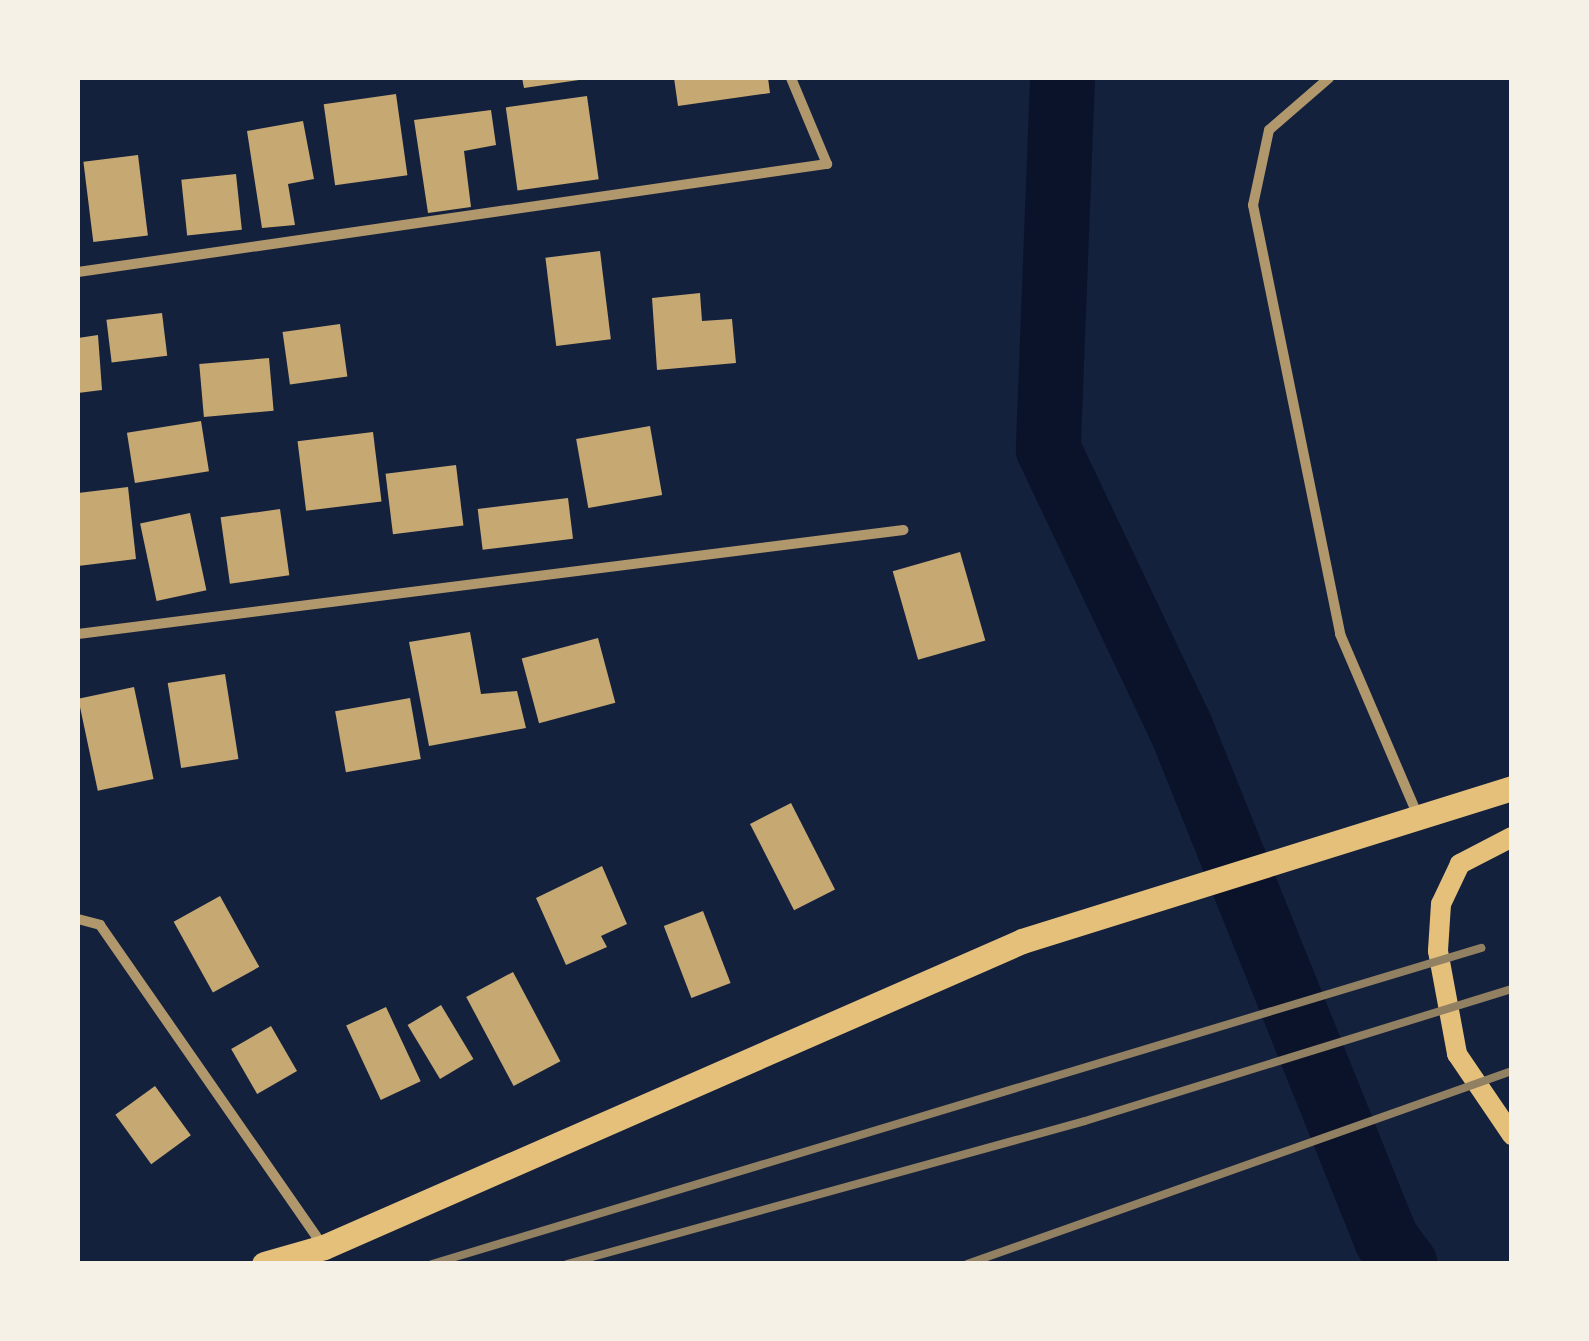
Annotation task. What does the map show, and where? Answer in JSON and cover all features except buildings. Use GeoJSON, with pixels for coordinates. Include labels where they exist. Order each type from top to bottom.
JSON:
{"type":"FeatureCollection","features":[{"type":"Feature","properties":{"kind":"main road"},"geometry":{"type":"LineString","coordinates":[[264,1264],[324,1247],[1022,941],[1505,789]]}},
{"type":"Feature","properties":{"kind":"main road"},"geometry":{"type":"LineString","coordinates":[[1512,837],[1460,864],[1441,904],[1438,951],[1458,1054],[1512,1136]]}},
{"type":"Feature","properties":{"kind":"street"},"geometry":{"type":"LineString","coordinates":[[78,272],[827,164],[790,78]]}},
{"type":"Feature","properties":{"kind":"street"},"geometry":{"type":"LineString","coordinates":[[1329,78],[1269,130],[1253,205],[1340,634],[1418,815]]}},
{"type":"Feature","properties":{"kind":"street"},"geometry":{"type":"LineString","coordinates":[[78,634],[903,530]]}},
{"type":"Feature","properties":{"kind":"street"},"geometry":{"type":"LineString","coordinates":[[78,920],[100,924],[324,1247]]}},
{"type":"Feature","properties":{"kind":"waterway"},"geometry":{"type":"LineString","coordinates":[[1062,78],[1048,449],[1181,729],[1386,1239],[1405,1264]]}},
{"type":"Feature","properties":{"kind":"railway"},"geometry":{"type":"LineString","coordinates":[[432,1264],[1481,948]]}},
{"type":"Feature","properties":{"kind":"railway"},"geometry":{"type":"LineString","coordinates":[[567,1264],[1085,1121],[1512,989]]}},
{"type":"Feature","properties":{"kind":"railway"},"geometry":{"type":"LineString","coordinates":[[967,1264],[1512,1071]]}}]}
